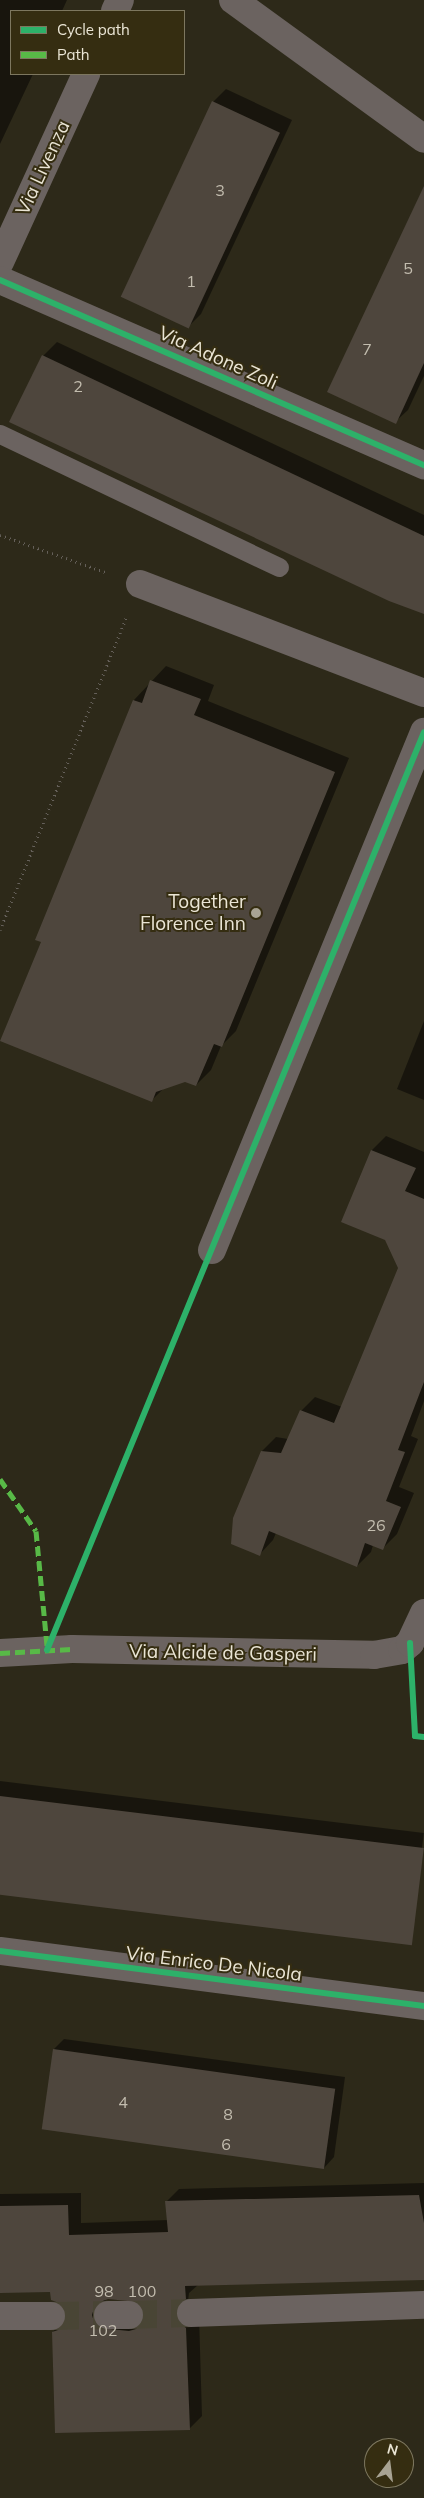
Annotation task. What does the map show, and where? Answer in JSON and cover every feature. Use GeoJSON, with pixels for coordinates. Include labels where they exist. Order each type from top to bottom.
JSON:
{"type":"FeatureCollection","features":[{"type":"Feature","properties":{"kind":"street"},"geometry":{"type":"LineString","coordinates":[[233,0],[424,139]]}},
{"type":"Feature","properties":{"kind":"street","name":"Via Livenza"},"geometry":{"type":"LineString","coordinates":[[0,262],[86,75]]}},
{"type":"Feature","properties":{"kind":"street","name":"Via Adone Zoli"},"geometry":{"type":"LineString","coordinates":[[0,280],[424,464]]}},
{"type":"Feature","properties":{"kind":"street"},"geometry":{"type":"LineString","coordinates":[[140,584],[424,693]]}},
{"type":"Feature","properties":{"kind":"street"},"geometry":{"type":"LineString","coordinates":[[212,1250],[424,732]]}},
{"type":"Feature","properties":{"kind":"street","name":"Via Alcide de Gasperi"},"geometry":{"type":"LineString","coordinates":[[0,1653],[72,1649],[303,1655],[381,1654],[402,1650],[410,1643],[424,1613]]}},
{"type":"Feature","properties":{"kind":"street","name":"Via Enrico De Nicola"},"geometry":{"type":"LineString","coordinates":[[0,1951],[424,2006]]}},
{"type":"Feature","properties":{"kind":"street"},"geometry":{"type":"LineString","coordinates":[[191,2313],[424,2305]]}},
{"type":"Feature","properties":{"kind":"street"},"geometry":{"type":"LineString","coordinates":[[0,2316],[51,2316]]}},
{"type":"Feature","properties":{"kind":"lane"},"geometry":{"type":"LineString","coordinates":[[0,434],[279,567]]}},
{"type":"Feature","properties":{"kind":"path"},"geometry":{"type":"LineString","coordinates":[[0,535],[140,584],[0,930]]}},
{"type":"Feature","properties":{"kind":"building"},"geometry":{"type":"Polygon","coordinates":[[[212,101],[280,133],[189,328],[121,297],[212,101]]]}},
{"type":"Feature","properties":{"kind":"building"},"geometry":{"type":"Polygon","coordinates":[[[424,186],[424,363],[396,424],[327,392],[424,186]]]}},
{"type":"Feature","properties":{"kind":"building"},"geometry":{"type":"Polygon","coordinates":[[[42,355],[424,536],[424,614],[389,601],[9,422],[42,355]]]}},
{"type":"Feature","properties":{"kind":"building","name":"Together Florence Inn"},"geometry":{"type":"Polygon","coordinates":[[[150,680],[201,699],[194,715],[335,772],[222,1047],[214,1044],[196,1086],[185,1082],[156,1092],[152,1102],[0,1041],[41,942],[35,940],[133,700],[142,703],[150,680]]]}},
{"type":"Feature","properties":{"kind":"building"},"geometry":{"type":"Polygon","coordinates":[[[371,1150],[416,1168],[405,1191],[424,1199],[424,1382],[398,1450],[405,1452],[386,1501],[401,1507],[383,1550],[365,1543],[357,1567],[269,1531],[260,1556],[231,1544],[233,1518],[261,1451],[281,1453],[300,1410],[334,1423],[398,1268],[385,1240],[341,1222],[371,1150]]]}},
{"type":"Feature","properties":{"kind":"building"},"geometry":{"type":"Polygon","coordinates":[[[0,1796],[424,1848],[412,1945],[0,1895],[0,1796]]]}},
{"type":"Feature","properties":{"kind":"building"},"geometry":{"type":"Polygon","coordinates":[[[53,2049],[335,2089],[324,2169],[42,2129],[53,2049]]]}},
{"type":"Feature","properties":{"kind":"building"},"geometry":{"type":"Polygon","coordinates":[[[419,2195],[424,2223],[424,2280],[185,2286],[186,2299],[177,2305],[175,2314],[178,2322],[186,2328],[190,2430],[55,2433],[52,2332],[58,2330],[64,2324],[67,2316],[65,2309],[59,2303],[51,2300],[50,2292],[0,2293],[0,2206],[68,2205],[69,2235],[168,2232],[165,2201],[419,2195]],[[108,2299],[100,2302],[94,2308],[92,2315],[94,2322],[100,2328],[129,2331],[136,2329],[142,2323],[145,2315],[143,2308],[137,2302],[108,2299]]]}},
{"type":"Feature","properties":{"kind":"tunnel"},"geometry":{"type":"LineString","coordinates":[[129,2315],[191,2313]]}},
{"type":"Feature","properties":{"kind":"tunnel"},"geometry":{"type":"LineString","coordinates":[[51,2316],[108,2315]]}},
{"type":"Feature","properties":{"kind":"marked path"},"geometry":{"type":"LineString","coordinates":[[0,1479],[36,1531],[47,1645]]}},
{"type":"Feature","properties":{"kind":"marked path"},"geometry":{"type":"LineString","coordinates":[[0,1653],[72,1649]]}},
{"type":"Feature","properties":{"kind":"cycle path"},"geometry":{"type":"LineString","coordinates":[[0,280],[424,465]]}},
{"type":"Feature","properties":{"kind":"cycle path"},"geometry":{"type":"LineString","coordinates":[[47,1650],[424,732]]}},
{"type":"Feature","properties":{"kind":"cycle path"},"geometry":{"type":"LineString","coordinates":[[410,1643],[415,1736],[424,1737]]}},
{"type":"Feature","properties":{"kind":"cycle path"},"geometry":{"type":"LineString","coordinates":[[0,1951],[424,2006]]}},
{"type":"Feature","properties":{"kind":"place","name":"Together Florence Inn"},"geometry":{"type":"Point","coordinates":[256,913]}}]}
